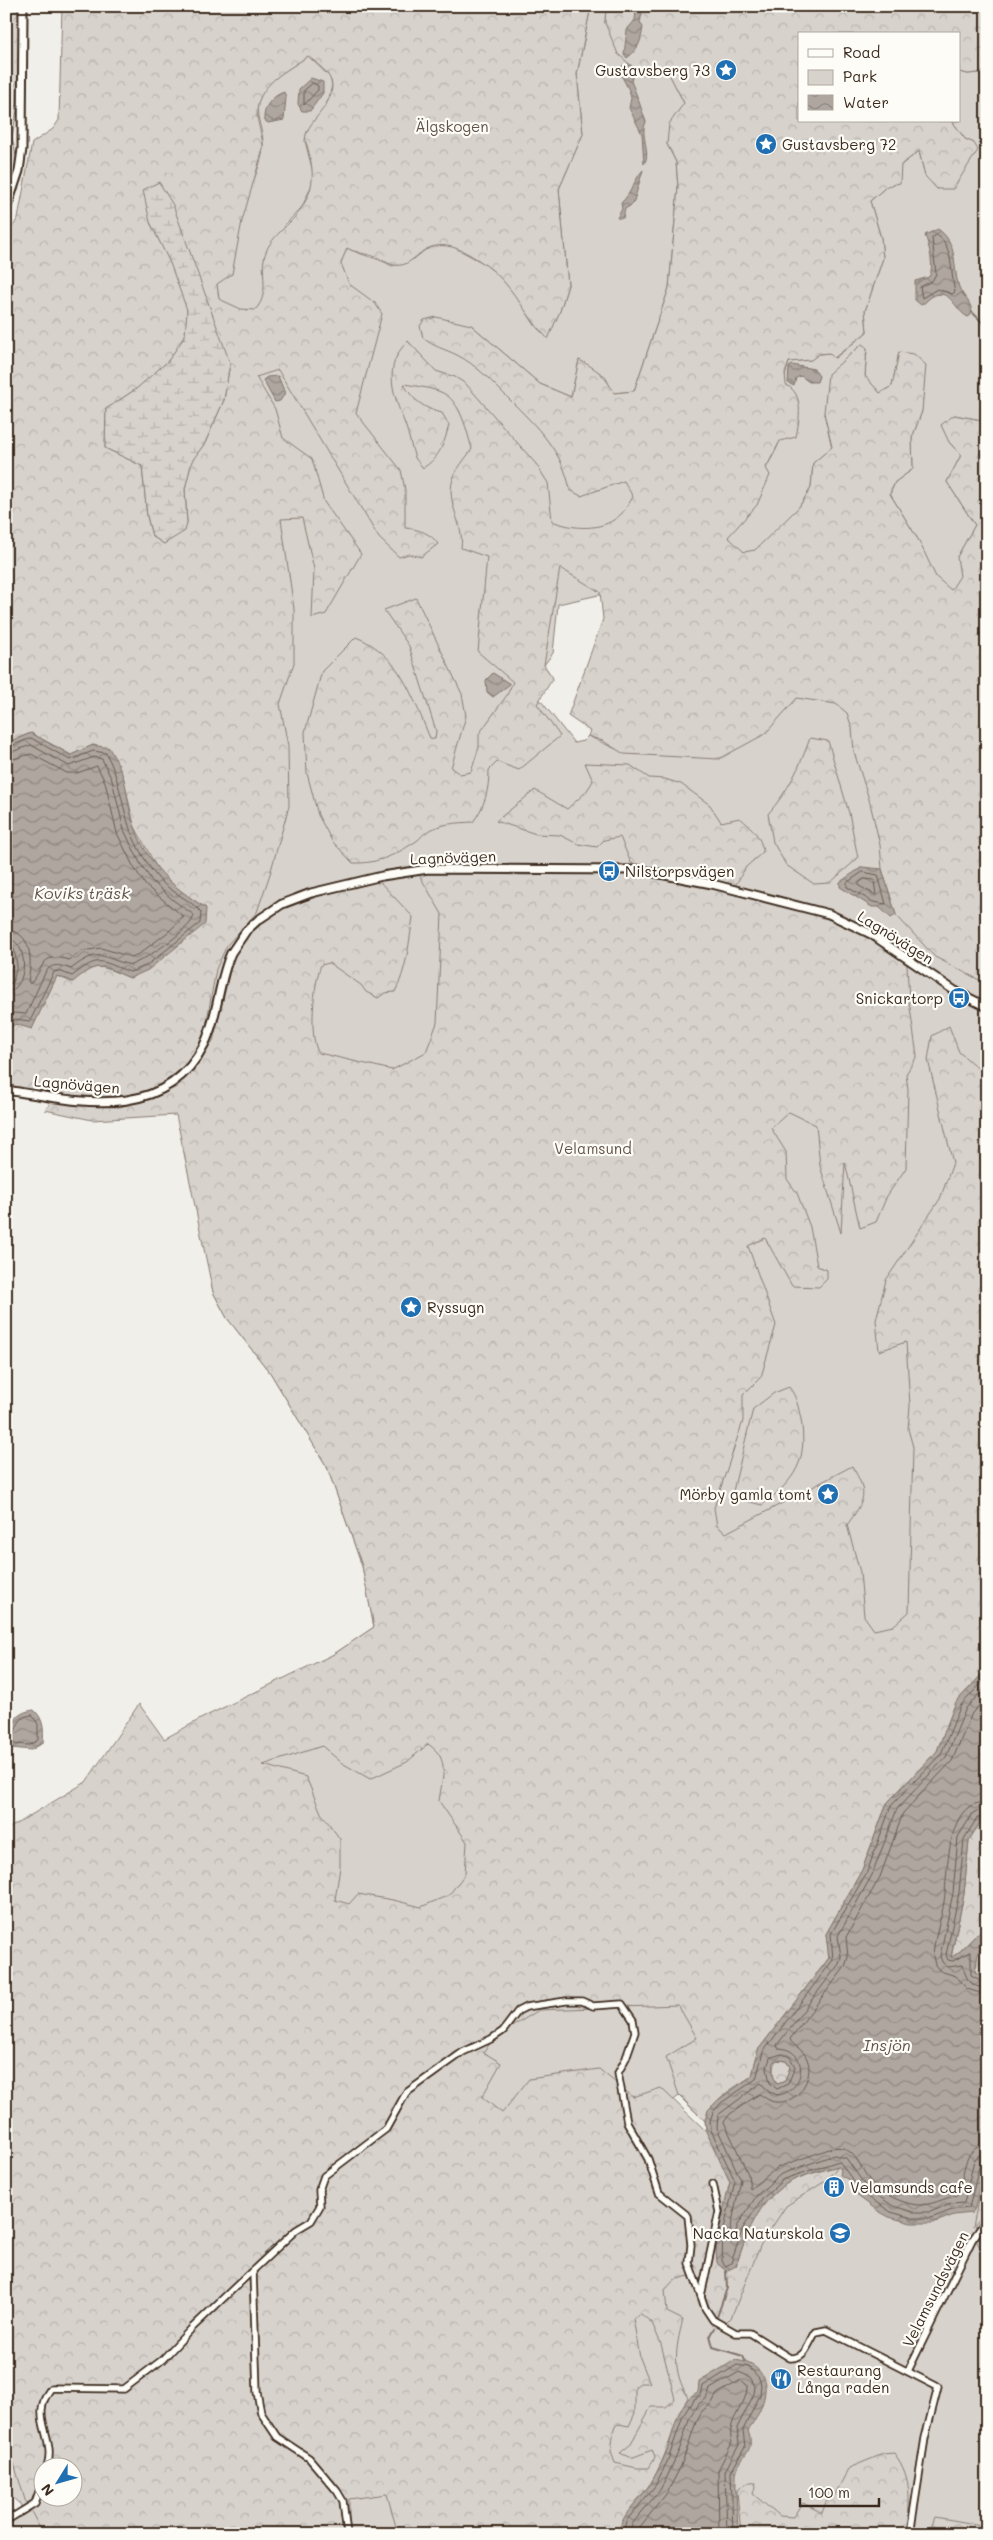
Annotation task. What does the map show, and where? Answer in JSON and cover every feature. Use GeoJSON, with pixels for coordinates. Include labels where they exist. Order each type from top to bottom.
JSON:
{"type":"FeatureCollection","features":[{"type":"Feature","properties":{"kind":"street"},"geometry":{"type":"LineString","coordinates":[[6,210],[19,171],[22,149],[22,6]]}},
{"type":"Feature","properties":{"kind":"street","name":"Lagnövägen"},"geometry":{"type":"LineString","coordinates":[[6,1090],[109,1103],[140,1098],[164,1088],[185,1070],[204,1044],[228,959],[236,943],[258,920],[282,904],[304,895],[411,870],[631,869],[669,874],[712,884],[815,910],[843,920],[884,942],[968,999],[987,1007]]}},
{"type":"Feature","properties":{"kind":"street"},"geometry":{"type":"LineString","coordinates":[[49,2458],[50,2452],[40,2412],[43,2399],[51,2388],[124,2389],[162,2360],[193,2327],[316,2215],[320,2206],[319,2190],[324,2176],[386,2129],[406,2093],[463,2052],[491,2039],[503,2031],[518,2011],[526,2007],[566,2001],[582,2001],[593,2006],[622,2004],[632,2020],[635,2032],[626,2058],[618,2073],[627,2122],[648,2159],[659,2193],[688,2216],[691,2245],[689,2263],[701,2296]]}},
{"type":"Feature","properties":{"kind":"street"},"geometry":{"type":"LineString","coordinates":[[701,2296],[719,2212],[714,2184]]}},
{"type":"Feature","properties":{"kind":"street","name":"Velamsundsvägen"},"geometry":{"type":"LineString","coordinates":[[908,2371],[966,2253],[987,2220]]}},
{"type":"Feature","properties":{"kind":"street"},"geometry":{"type":"LineString","coordinates":[[253,2272],[257,2392],[261,2413],[277,2437],[309,2458],[337,2491],[343,2501],[347,2534]]}},
{"type":"Feature","properties":{"kind":"street","name":"Velamsundsvägen"},"geometry":{"type":"LineString","coordinates":[[701,2296],[713,2320],[736,2333],[750,2333],[790,2358],[796,2359],[804,2354],[816,2332],[826,2330],[938,2386],[925,2438],[910,2534]]}},
{"type":"Feature","properties":{"kind":"street"},"geometry":{"type":"LineString","coordinates":[[6,2521],[32,2505]]}},
{"type":"Feature","properties":{"kind":"green space"},"geometry":{"type":"Polygon","coordinates":[[[6,6],[19,6],[17,111],[12,137],[18,165],[6,197],[6,6]]]}},
{"type":"Feature","properties":{"kind":"green space","name":"Älgskogen"},"geometry":{"type":"Polygon","coordinates":[[[62,6],[591,6],[577,74],[583,134],[559,189],[568,285],[560,311],[548,339],[510,289],[493,271],[469,254],[454,248],[446,246],[431,247],[407,263],[397,265],[347,248],[341,263],[349,284],[375,303],[382,314],[356,413],[401,470],[405,490],[405,528],[424,532],[438,544],[421,557],[409,554],[399,557],[379,538],[278,370],[256,377],[275,409],[283,438],[312,459],[324,502],[361,554],[326,614],[312,618],[314,569],[302,518],[281,519],[294,609],[294,663],[280,704],[288,746],[289,806],[257,912],[227,945],[216,969],[205,1032],[201,1044],[183,1068],[172,1077],[155,1088],[128,1098],[100,1099],[6,1086],[6,1031],[15,1024],[32,1028],[57,976],[72,982],[88,970],[100,967],[130,978],[206,908],[181,892],[159,872],[134,825],[123,776],[93,745],[71,755],[31,733],[6,743],[6,238],[18,218],[32,143],[53,129],[59,120],[62,6]],[[308,56],[274,80],[267,87],[258,104],[258,124],[263,149],[242,221],[232,274],[217,284],[219,299],[241,309],[255,310],[260,304],[264,291],[263,265],[266,251],[275,237],[302,207],[311,185],[312,172],[305,137],[308,129],[325,106],[331,93],[332,85],[326,72],[308,56]],[[150,222],[182,289],[187,310],[186,327],[181,342],[161,368],[133,391],[106,409],[105,448],[142,466],[147,516],[152,536],[164,544],[187,523],[185,489],[192,460],[205,443],[224,400],[230,363],[150,222]]]}},
{"type":"Feature","properties":{"kind":"green space","name":"Velamsund"},"geometry":{"type":"Polygon","coordinates":[[[591,6],[606,6],[605,23],[652,76],[667,69],[684,103],[667,144],[676,162],[678,187],[669,288],[634,391],[613,393],[605,376],[579,360],[571,397],[540,384],[471,325],[553,399],[766,468],[780,440],[782,431],[784,390],[789,362],[810,360],[819,354],[829,353],[835,358],[867,332],[865,311],[883,258],[881,238],[870,201],[887,186],[901,165],[919,151],[925,176],[974,143],[965,139],[953,122],[960,122],[960,72],[968,74],[987,72],[987,421],[954,415],[949,442],[961,455],[947,482],[975,525],[957,557],[987,590],[987,2534],[6,2534],[6,2522],[20,2516],[21,2505],[6,2492],[6,1843],[334,1654],[374,1627],[362,1566],[327,1467],[271,1374],[227,1318],[213,1292],[177,1087],[136,1103],[99,1108],[72,1105],[22,1095],[6,969],[6,922],[18,721],[252,185],[263,148],[257,110],[258,102],[261,94],[270,82],[308,56],[330,77],[332,85],[329,98],[319,118],[307,132],[305,141],[314,176],[311,187],[302,207],[284,226],[343,257],[347,248],[392,266],[414,259],[425,250],[439,245],[450,245],[485,264],[499,276],[515,294],[536,327],[548,338],[560,311],[568,285],[559,189],[583,134],[577,74],[591,6]],[[867,348],[824,413],[832,447],[813,463],[811,488],[799,507],[919,541],[890,494],[895,482],[913,469],[912,438],[922,411],[899,352],[892,386],[880,393],[865,376],[867,348]],[[693,574],[558,604],[553,653],[544,665],[534,692],[574,743],[583,741],[588,736],[616,749],[693,574]],[[679,2096],[600,2154],[716,2152],[705,2121],[679,2096]]]}},
{"type":"Feature","properties":{"kind":"green space"},"geometry":{"type":"Polygon","coordinates":[[[606,6],[987,6],[987,72],[968,74],[960,72],[960,32],[798,32],[798,122],[953,122],[965,139],[974,143],[978,150],[953,189],[937,189],[925,176],[919,151],[901,165],[900,183],[887,186],[870,201],[881,238],[883,258],[865,311],[867,332],[834,358],[829,353],[819,354],[811,360],[789,362],[785,373],[786,385],[796,395],[799,408],[796,437],[780,441],[766,468],[770,475],[757,505],[728,537],[744,552],[755,550],[799,507],[811,488],[813,463],[832,447],[824,413],[828,374],[862,344],[867,348],[865,376],[880,393],[892,386],[899,352],[914,354],[926,365],[922,411],[912,438],[913,469],[895,482],[890,494],[919,541],[936,577],[951,590],[960,576],[957,557],[975,525],[947,482],[961,455],[949,442],[941,425],[954,415],[987,421],[987,984],[935,957],[896,915],[882,869],[880,845],[869,799],[854,752],[852,728],[847,713],[836,704],[797,698],[765,734],[719,759],[624,754],[603,741],[588,736],[590,731],[568,716],[603,619],[600,592],[560,568],[544,665],[553,678],[537,704],[560,736],[519,770],[497,762],[489,770],[486,798],[473,822],[449,824],[432,829],[403,850],[379,860],[353,863],[332,841],[318,815],[307,773],[305,732],[322,671],[356,637],[384,654],[394,666],[411,693],[430,738],[435,739],[436,731],[409,646],[384,610],[416,598],[462,694],[466,716],[451,768],[460,774],[471,772],[479,747],[479,734],[507,695],[513,682],[478,652],[487,557],[461,548],[460,530],[451,497],[454,475],[472,449],[468,434],[459,410],[449,397],[424,387],[404,384],[411,395],[420,403],[442,413],[449,425],[443,444],[429,464],[423,468],[415,458],[392,381],[392,370],[395,360],[408,341],[436,371],[455,377],[466,384],[536,464],[548,483],[552,521],[568,526],[586,528],[604,525],[621,514],[633,497],[624,481],[581,496],[570,490],[555,451],[529,419],[478,369],[464,359],[435,346],[423,338],[420,326],[424,320],[436,317],[471,325],[540,384],[571,397],[579,360],[600,373],[614,393],[634,391],[669,288],[678,187],[676,162],[667,144],[669,124],[684,103],[667,70],[652,76],[641,74],[618,54],[605,23],[606,6]]]}},
{"type":"Feature","properties":{"kind":"green space"},"geometry":{"type":"Polygon","coordinates":[[[159,182],[173,205],[230,363],[224,400],[205,443],[192,461],[185,489],[187,523],[185,531],[164,544],[152,536],[147,516],[142,466],[105,448],[106,409],[136,389],[168,361],[185,336],[187,310],[170,263],[150,222],[143,190],[159,182]]]}},
{"type":"Feature","properties":{"kind":"green space"},"geometry":{"type":"Polygon","coordinates":[[[810,738],[828,741],[849,813],[858,858],[830,883],[814,884],[786,865],[773,842],[768,814],[793,778],[810,738]]]}},
{"type":"Feature","properties":{"kind":"green space"},"geometry":{"type":"Polygon","coordinates":[[[585,763],[630,765],[649,778],[665,779],[681,784],[710,805],[721,822],[740,818],[755,833],[760,841],[763,852],[746,867],[735,886],[677,871],[631,863],[620,837],[604,840],[597,847],[578,844],[560,835],[536,834],[496,821],[535,790],[567,809],[586,792],[593,781],[585,763]]]}},
{"type":"Feature","properties":{"kind":"green space"},"geometry":{"type":"Polygon","coordinates":[[[571,872],[620,872],[667,878],[801,911],[838,923],[872,939],[907,965],[909,1001],[917,1056],[906,1074],[908,1089],[906,1168],[887,1196],[876,1222],[860,1228],[845,1162],[841,1233],[820,1166],[816,1125],[789,1112],[771,1128],[786,1152],[787,1179],[797,1193],[810,1227],[817,1266],[827,1270],[827,1279],[819,1287],[792,1286],[765,1238],[748,1246],[776,1325],[761,1377],[743,1395],[743,1421],[714,1508],[717,1526],[726,1533],[852,1466],[861,1484],[863,1497],[858,1509],[847,1525],[860,1572],[864,1616],[874,1630],[893,1626],[909,1612],[913,1447],[908,1429],[910,1406],[906,1342],[879,1351],[876,1320],[886,1280],[940,1199],[953,1163],[928,1060],[932,1036],[949,1026],[959,1052],[987,1076],[987,1669],[956,1702],[937,1751],[887,1803],[862,1870],[826,1934],[829,1958],[758,2050],[752,2076],[718,2100],[712,2106],[705,2121],[679,2095],[666,2057],[697,2038],[678,2005],[539,2010],[497,2036],[483,2052],[501,2063],[482,2097],[502,2113],[529,2079],[599,2069],[633,2097],[661,2088],[706,2131],[730,2182],[716,2251],[736,2266],[754,2220],[767,2200],[776,2191],[798,2178],[838,2166],[827,2180],[786,2206],[761,2244],[731,2318],[726,2323],[715,2317],[706,2299],[689,2276],[674,2280],[665,2290],[667,2312],[683,2320],[676,2360],[679,2378],[688,2397],[657,2472],[630,2509],[618,2534],[398,2534],[387,2494],[349,2499],[349,2529],[346,2534],[43,2534],[25,2500],[6,2437],[6,1830],[86,1782],[139,1704],[164,1739],[208,1715],[334,1654],[374,1627],[362,1566],[327,1467],[271,1374],[227,1318],[213,1292],[176,1115],[92,1120],[45,1110],[53,1100],[95,1106],[120,1107],[142,1101],[177,1087],[213,1041],[233,958],[240,941],[279,910],[325,894],[379,881],[413,917],[407,955],[399,983],[395,992],[385,993],[378,998],[366,992],[361,985],[329,963],[321,965],[316,984],[313,1010],[316,1046],[319,1053],[392,1070],[426,1052],[437,1023],[442,914],[418,873],[530,875],[571,872]],[[428,1744],[407,1762],[370,1779],[342,1763],[322,1746],[263,1765],[306,1777],[321,1813],[340,1839],[340,1867],[335,1900],[349,1904],[358,1894],[421,1907],[449,1895],[465,1874],[467,1842],[439,1801],[443,1770],[440,1756],[428,1744]],[[641,2314],[633,2318],[640,2358],[650,2383],[640,2383],[635,2387],[635,2413],[629,2426],[618,2424],[614,2428],[611,2452],[615,2463],[637,2468],[649,2468],[655,2458],[652,2450],[631,2458],[620,2453],[630,2445],[651,2407],[666,2407],[675,2399],[661,2344],[652,2323],[641,2314]]]}},
{"type":"Feature","properties":{"kind":"green space"},"geometry":{"type":"Polygon","coordinates":[[[789,1387],[797,1402],[803,1434],[800,1459],[796,1469],[783,1487],[762,1505],[738,1499],[733,1491],[753,1409],[774,1393],[789,1387]]]}},
{"type":"Feature","properties":{"kind":"green space"},"geometry":{"type":"Polygon","coordinates":[[[981,1821],[987,1822],[987,1926],[951,1958],[964,1894],[969,1840],[981,1821]]]}},
{"type":"Feature","properties":{"kind":"green space"},"geometry":{"type":"Polygon","coordinates":[[[987,1930],[985,1977],[975,1972],[978,1953],[987,1930]]]}},
{"type":"Feature","properties":{"kind":"green space"},"geometry":{"type":"Polygon","coordinates":[[[777,2060],[786,2061],[790,2067],[785,2081],[778,2084],[774,2079],[773,2072],[777,2060]]]}},
{"type":"Feature","properties":{"kind":"green space"},"geometry":{"type":"Polygon","coordinates":[[[987,2152],[987,2210],[973,2227],[987,2152]]]}},
{"type":"Feature","properties":{"kind":"green space"},"geometry":{"type":"Polygon","coordinates":[[[987,2225],[987,2259],[977,2242],[987,2225]]]}},
{"type":"Feature","properties":{"kind":"green space"},"geometry":{"type":"Polygon","coordinates":[[[894,2453],[905,2472],[909,2492],[907,2534],[741,2534],[737,2491],[743,2486],[756,2483],[753,2494],[779,2516],[794,2517],[803,2503],[822,2513],[827,2499],[833,2498],[849,2468],[883,2454],[894,2453]]]}},
{"type":"Feature","properties":{"kind":"green space"},"geometry":{"type":"Polygon","coordinates":[[[935,2517],[987,2526],[987,2534],[929,2534],[935,2517]]]}},
{"type":"Feature","properties":{"kind":"water"},"geometry":{"type":"Polygon","coordinates":[[[640,6],[643,7],[640,23],[643,27],[639,44],[627,58],[624,54],[627,30],[635,20],[636,10],[640,6]]]}},
{"type":"Feature","properties":{"kind":"water"},"geometry":{"type":"Polygon","coordinates":[[[628,64],[635,69],[631,81],[646,122],[644,132],[647,154],[644,164],[642,134],[629,108],[631,98],[629,90],[620,73],[622,66],[628,64]]]}},
{"type":"Feature","properties":{"kind":"water"},"geometry":{"type":"Polygon","coordinates":[[[311,78],[323,82],[323,93],[310,111],[302,111],[298,104],[299,89],[311,78]]]}},
{"type":"Feature","properties":{"kind":"water"},"geometry":{"type":"Polygon","coordinates":[[[284,92],[286,97],[284,120],[268,123],[264,120],[267,106],[272,99],[284,92]]]}},
{"type":"Feature","properties":{"kind":"water"},"geometry":{"type":"Polygon","coordinates":[[[643,170],[633,204],[625,209],[623,218],[617,218],[622,209],[621,203],[643,170]]]}},
{"type":"Feature","properties":{"kind":"water"},"geometry":{"type":"Polygon","coordinates":[[[938,229],[945,235],[952,248],[959,287],[970,304],[972,311],[968,317],[946,295],[935,295],[921,305],[915,300],[915,281],[929,277],[931,273],[931,256],[925,235],[938,229]]]}},
{"type":"Feature","properties":{"kind":"water"},"geometry":{"type":"Polygon","coordinates":[[[792,365],[814,369],[819,376],[817,382],[809,382],[801,376],[796,378],[794,386],[788,383],[789,367],[792,365]]]}},
{"type":"Feature","properties":{"kind":"water"},"geometry":{"type":"Polygon","coordinates":[[[278,376],[285,393],[280,401],[275,402],[263,380],[267,377],[278,376]]]}},
{"type":"Feature","properties":{"kind":"water"},"geometry":{"type":"Polygon","coordinates":[[[493,673],[510,684],[493,697],[487,692],[486,680],[493,673]]]}},
{"type":"Feature","properties":{"kind":"water","name":"Koviks träsk"},"geometry":{"type":"Polygon","coordinates":[[[31,733],[71,755],[93,745],[109,748],[122,772],[132,819],[146,852],[172,883],[206,908],[205,924],[148,970],[130,978],[100,967],[88,970],[73,982],[57,976],[32,1029],[15,1024],[7,1031],[5,1012],[6,992],[12,963],[6,947],[6,743],[31,733]]]}},
{"type":"Feature","properties":{"kind":"water"},"geometry":{"type":"Polygon","coordinates":[[[862,867],[882,869],[896,915],[891,918],[879,907],[872,907],[840,887],[840,882],[862,867]]]}},
{"type":"Feature","properties":{"kind":"water","name":"Insjön"},"geometry":{"type":"Polygon","coordinates":[[[987,1669],[987,1822],[981,1821],[969,1840],[964,1894],[951,1957],[961,1951],[987,1926],[978,1953],[975,1972],[985,1977],[987,1967],[987,2152],[975,2208],[972,2213],[954,2215],[933,2223],[911,2223],[889,2217],[859,2197],[849,2180],[840,2175],[841,2170],[838,2166],[798,2178],[776,2192],[760,2210],[754,2221],[736,2266],[726,2271],[717,2263],[716,2251],[718,2232],[730,2182],[706,2131],[705,2121],[708,2110],[718,2100],[752,2076],[758,2050],[829,1958],[826,1934],[862,1870],[887,1803],[937,1751],[956,1702],[987,1669]],[[777,2060],[773,2062],[774,2077],[778,2084],[785,2081],[790,2067],[786,2061],[777,2060]]]}},
{"type":"Feature","properties":{"kind":"water"},"geometry":{"type":"Polygon","coordinates":[[[34,1710],[40,1717],[43,1725],[43,1743],[31,1750],[11,1748],[7,1743],[14,1721],[27,1711],[34,1710]]]}},
{"type":"Feature","properties":{"kind":"water"},"geometry":{"type":"Polygon","coordinates":[[[735,2360],[749,2364],[758,2370],[763,2378],[765,2388],[760,2410],[748,2431],[750,2438],[749,2450],[737,2468],[738,2534],[618,2534],[627,2512],[646,2490],[657,2473],[680,2411],[685,2403],[698,2392],[699,2382],[735,2360]]]}},
{"type":"Feature","properties":{"kind":"waterway"},"geometry":{"type":"LineString","coordinates":[[972,312],[987,327]]}},
{"type":"Feature","properties":{"kind":"waterway"},"geometry":{"type":"LineString","coordinates":[[717,2317],[727,2288],[726,2271]]}},
{"type":"Feature","properties":{"kind":"waterway"},"geometry":{"type":"LineString","coordinates":[[714,2328],[710,2335],[713,2347],[743,2356],[745,2361]]}},
{"type":"Feature","properties":{"kind":"place","name":"Gustavsberg 73"},"geometry":{"type":"Point","coordinates":[726,70]}},
{"type":"Feature","properties":{"kind":"place","name":"Gustavsberg 72"},"geometry":{"type":"Point","coordinates":[766,144]}},
{"type":"Feature","properties":{"kind":"place","name":"Nilstorpsvägen"},"geometry":{"type":"Point","coordinates":[609,871]}},
{"type":"Feature","properties":{"kind":"place","name":"Snickartorp"},"geometry":{"type":"Point","coordinates":[959,998]}},
{"type":"Feature","properties":{"kind":"place","name":"Ryssugn"},"geometry":{"type":"Point","coordinates":[411,1307]}},
{"type":"Feature","properties":{"kind":"place","name":"Mörby gamla tomt"},"geometry":{"type":"Point","coordinates":[828,1494]}},
{"type":"Feature","properties":{"kind":"place","name":"Velamsunds cafe"},"geometry":{"type":"Point","coordinates":[834,2187]}},
{"type":"Feature","properties":{"kind":"place","name":"Nacka Naturskola"},"geometry":{"type":"Point","coordinates":[840,2233]}},
{"type":"Feature","properties":{"kind":"place","name":"Restaurang Långa raden"},"geometry":{"type":"Point","coordinates":[781,2379]}}]}
